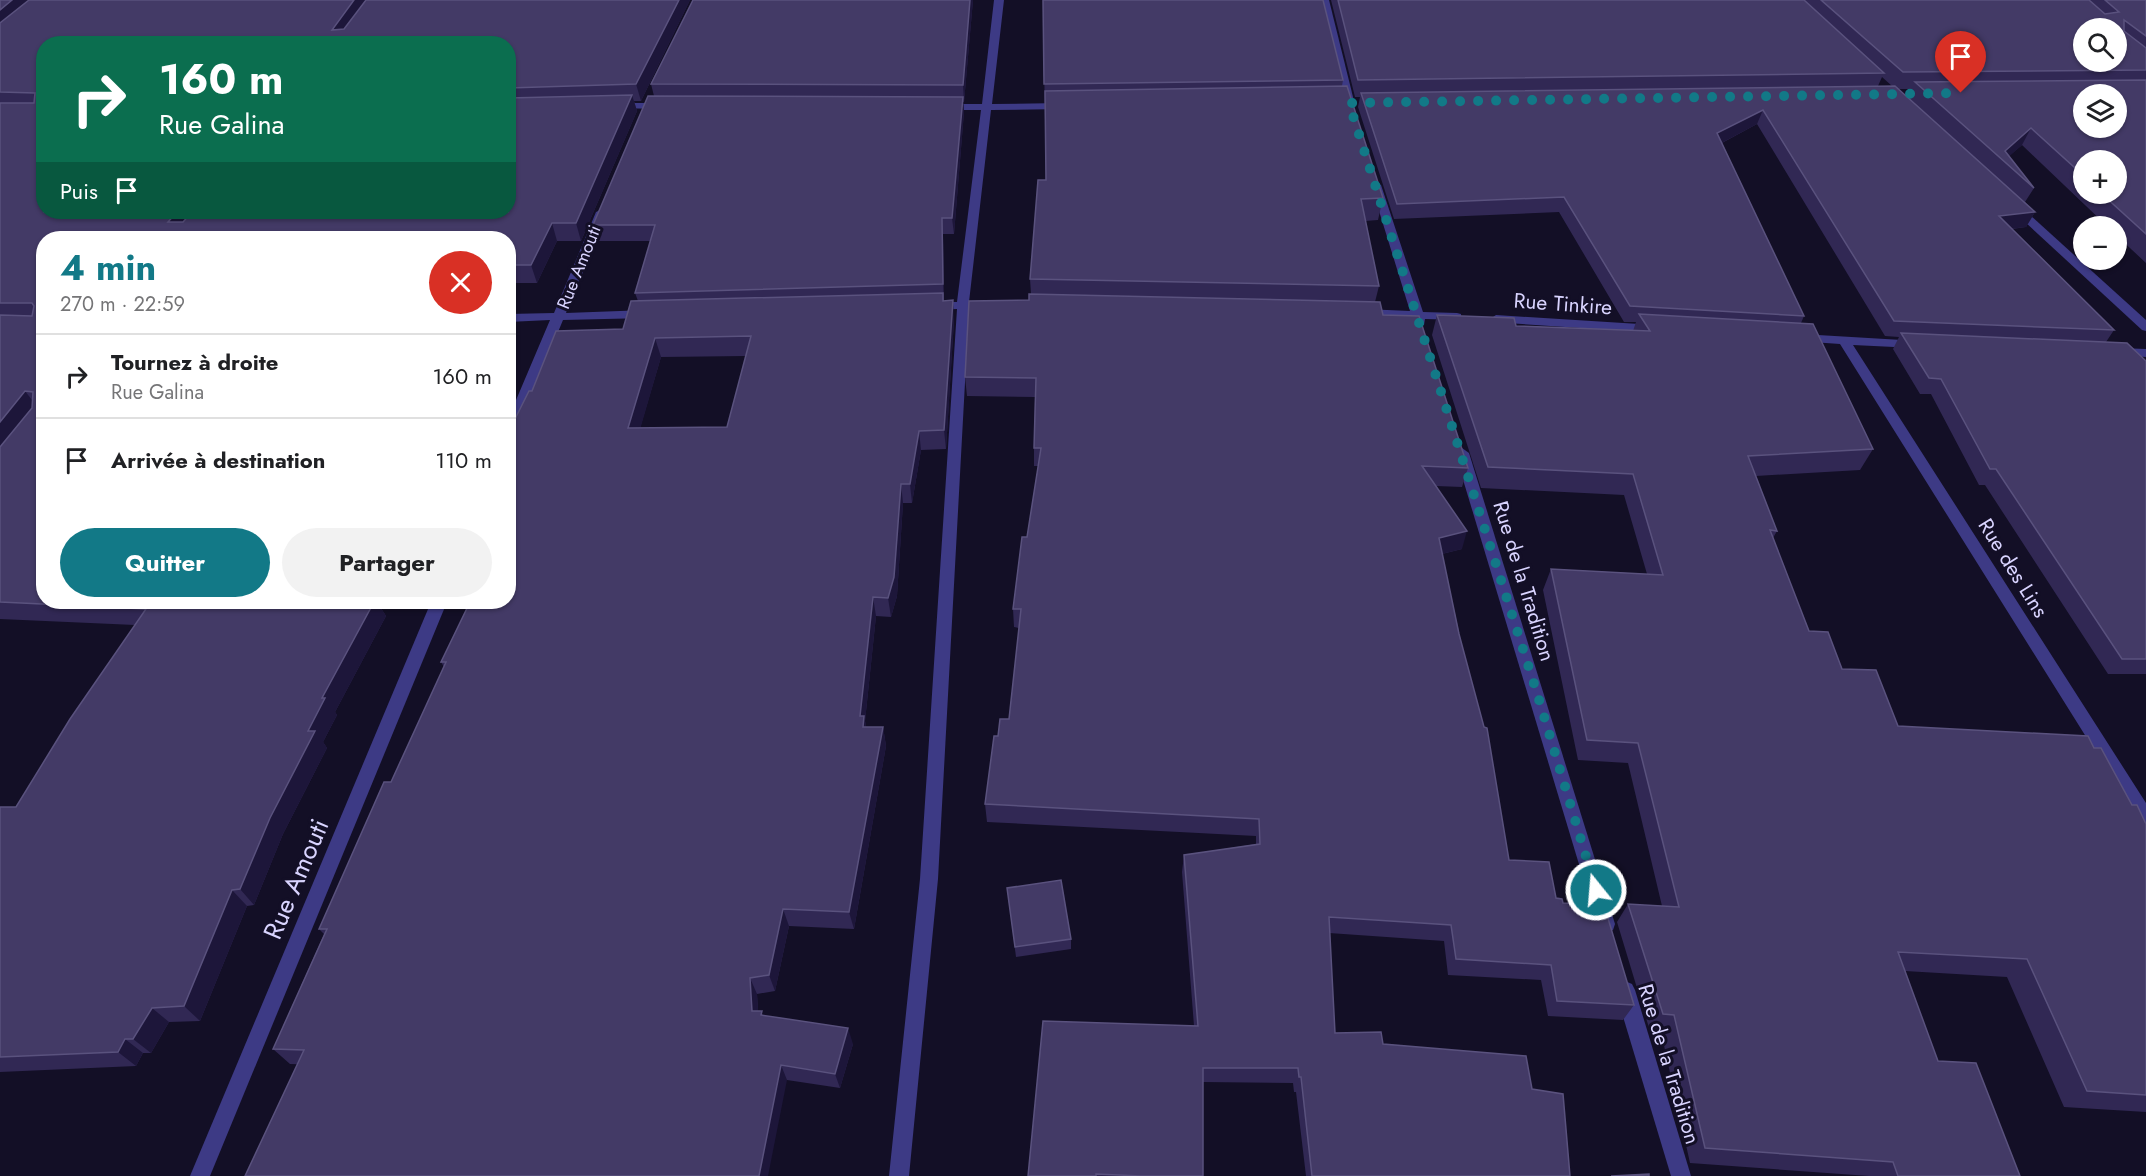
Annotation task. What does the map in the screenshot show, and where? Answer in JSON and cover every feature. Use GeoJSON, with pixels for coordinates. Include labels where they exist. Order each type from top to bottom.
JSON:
{"type":"FeatureCollection","features":[{"type":"Feature","properties":{"kind":"street"},"geometry":{"type":"LineString","coordinates":[[899,1176],[929,879],[963,305],[999,0]]}},
{"type":"Feature","properties":{"kind":"street"},"geometry":{"type":"LineString","coordinates":[[1324,0],[1356,125]]}},
{"type":"Feature","properties":{"kind":"street"},"geometry":{"type":"LineString","coordinates":[[600,107],[681,106]]}},
{"type":"Feature","properties":{"kind":"street"},"geometry":{"type":"LineString","coordinates":[[928,107],[1080,106]]}},
{"type":"Feature","properties":{"kind":"street"},"geometry":{"type":"LineString","coordinates":[[1371,170],[1425,337]]}},
{"type":"Feature","properties":{"kind":"street"},"geometry":{"type":"LineString","coordinates":[[2006,198],[2146,327]]}},
{"type":"Feature","properties":{"kind":"street","name":"Rue Amouti"},"geometry":{"type":"LineString","coordinates":[[516,417],[606,200]]}},
{"type":"Feature","properties":{"kind":"street"},"geometry":{"type":"LineString","coordinates":[[915,306],[999,306]]}},
{"type":"Feature","properties":{"kind":"street"},"geometry":{"type":"LineString","coordinates":[[516,318],[666,313]]}},
{"type":"Feature","properties":{"kind":"street","name":"Rue Tinkire"},"geometry":{"type":"LineString","coordinates":[[1346,313],[1418,315],[1667,330]]}},
{"type":"Feature","properties":{"kind":"street"},"geometry":{"type":"LineString","coordinates":[[1785,337],[1926,344]]}},
{"type":"Feature","properties":{"kind":"street","name":"Rue des Lins"},"geometry":{"type":"LineString","coordinates":[[1844,341],[2146,818]]}},
{"type":"Feature","properties":{"kind":"street"},"geometry":{"type":"LineString","coordinates":[[2111,352],[2146,353]]}},
{"type":"Feature","properties":{"kind":"street","name":"Rue de la Tradition"},"geometry":{"type":"LineString","coordinates":[[1456,437],[1610,940]]}},
{"type":"Feature","properties":{"kind":"street","name":"Rue Amouti"},"geometry":{"type":"LineString","coordinates":[[200,1176],[436,609]]}},
{"type":"Feature","properties":{"kind":"street","name":"Rue de la Tradition"},"geometry":{"type":"LineString","coordinates":[[1620,974],[1681,1176]]}},
{"type":"Feature","properties":{"kind":"building"},"geometry":{"type":"Polygon","coordinates":[[[0,0],[12,0],[0,10],[0,0]]]}},
{"type":"Feature","properties":{"kind":"building"},"geometry":{"type":"Polygon","coordinates":[[[29,0],[354,0],[332,30],[344,29],[366,0],[679,0],[636,84],[516,88],[516,36],[36,36],[36,219],[171,219],[168,222],[183,222],[186,219],[516,219],[516,98],[632,95],[576,223],[552,223],[531,265],[516,265],[516,231],[36,231],[36,604],[0,602],[0,447],[32,408],[33,392],[25,391],[0,422],[0,315],[32,316],[34,306],[32,303],[0,303],[0,103],[34,103],[35,93],[0,92],[0,23],[29,0]]]}},
{"type":"Feature","properties":{"kind":"building"},"geometry":{"type":"Polygon","coordinates":[[[693,0],[970,0],[963,85],[651,84],[693,0]]]}},
{"type":"Feature","properties":{"kind":"building"},"geometry":{"type":"Polygon","coordinates":[[[1043,0],[1323,0],[1343,80],[1044,84],[1043,0]]]}},
{"type":"Feature","properties":{"kind":"building"},"geometry":{"type":"Polygon","coordinates":[[[1338,0],[1804,0],[1884,73],[1358,80],[1338,0]]]}},
{"type":"Feature","properties":{"kind":"building"},"geometry":{"type":"Polygon","coordinates":[[[1821,0],[2089,0],[2105,14],[2119,12],[2105,0],[2146,0],[2146,36],[2127,22],[2127,18],[2073,18],[2073,71],[1903,72],[1821,0]]]}},
{"type":"Feature","properties":{"kind":"building"},"geometry":{"type":"Polygon","coordinates":[[[2127,33],[2146,48],[2146,70],[2127,70],[2127,33]]]}},
{"type":"Feature","properties":{"kind":"building"},"geometry":{"type":"Polygon","coordinates":[[[2146,80],[2146,234],[2113,204],[2127,204],[2127,150],[2073,150],[2073,166],[2031,128],[2005,151],[2034,188],[1915,82],[2146,80]]]}},
{"type":"Feature","properties":{"kind":"building"},"geometry":{"type":"Polygon","coordinates":[[[1347,86],[1383,198],[1361,199],[1379,286],[1030,279],[1038,180],[1046,180],[1045,91],[1347,86]]]}},
{"type":"Feature","properties":{"kind":"building"},"geometry":{"type":"Polygon","coordinates":[[[1895,86],[2035,212],[1999,216],[2114,330],[1894,321],[1763,110],[1717,133],[1804,316],[1630,306],[1564,197],[1397,204],[1361,93],[1895,86]]]}},
{"type":"Feature","properties":{"kind":"building"},"geometry":{"type":"Polygon","coordinates":[[[648,96],[963,97],[952,218],[942,218],[943,284],[635,293],[655,225],[593,225],[648,96]]]}},
{"type":"Feature","properties":{"kind":"building"},"geometry":{"type":"Polygon","coordinates":[[[943,293],[943,301],[953,300],[944,430],[919,431],[910,484],[901,484],[894,577],[888,598],[873,597],[860,716],[864,716],[863,727],[883,727],[849,912],[783,909],[769,975],[750,978],[752,1011],[762,1011],[761,1015],[848,1028],[835,1074],[781,1065],[759,1176],[245,1176],[304,1050],[273,1049],[327,929],[319,929],[384,782],[391,782],[446,662],[441,662],[467,609],[516,609],[516,417],[529,391],[532,391],[556,331],[623,329],[631,301],[943,293]],[[751,336],[655,338],[628,428],[727,427],[751,336]]]}},
{"type":"Feature","properties":{"kind":"building"},"geometry":{"type":"Polygon","coordinates":[[[1029,294],[1380,302],[1383,315],[1419,316],[1468,468],[1422,466],[1467,531],[1439,538],[1459,634],[1484,727],[1487,728],[1509,860],[1549,862],[1556,898],[1562,899],[1563,903],[1604,905],[1634,1005],[1557,1001],[1551,965],[1456,959],[1451,925],[1329,917],[1335,1033],[1381,1032],[1383,1044],[1526,1056],[1532,1089],[1563,1094],[1570,1176],[1312,1176],[1301,1077],[1299,1077],[1298,1068],[1203,1068],[1203,1176],[1096,1174],[1096,1176],[1028,1176],[1043,1021],[1198,1026],[1184,855],[1260,844],[1259,819],[985,804],[994,736],[998,736],[1000,719],[1009,719],[1021,609],[1013,609],[1022,537],[1027,537],[1041,448],[1034,448],[1036,378],[965,377],[969,301],[1029,300],[1029,294]]]}},
{"type":"Feature","properties":{"kind":"building"},"geometry":{"type":"Polygon","coordinates":[[[1639,314],[1813,324],[1873,449],[1748,456],[1777,531],[1770,530],[1809,631],[1828,632],[1842,669],[1876,670],[1898,726],[2088,736],[2094,748],[2101,748],[2132,805],[2137,805],[2146,824],[2146,1095],[2087,1091],[2027,959],[1898,952],[1938,1061],[1976,1063],[2020,1176],[1898,1176],[1893,1162],[1705,1148],[1674,1015],[1663,1014],[1628,904],[1679,907],[1638,743],[1587,740],[1551,569],[1663,575],[1633,474],[1488,467],[1437,315],[1514,318],[1516,326],[1650,331],[1639,314]]]}},
{"type":"Feature","properties":{"kind":"building"},"geometry":{"type":"Polygon","coordinates":[[[1901,333],[2127,343],[2146,361],[2146,659],[2122,659],[1996,469],[1990,469],[1941,379],[1929,378],[1901,333]]]}},
{"type":"Feature","properties":{"kind":"building"},"geometry":{"type":"Polygon","coordinates":[[[146,609],[370,609],[322,698],[325,698],[308,731],[315,731],[270,818],[240,889],[232,890],[184,1006],[152,1008],[133,1039],[125,1039],[118,1052],[0,1057],[0,807],[16,807],[70,719],[146,609]]]}},
{"type":"Feature","properties":{"kind":"building"},"geometry":{"type":"Polygon","coordinates":[[[1061,880],[1071,939],[1015,947],[1007,888],[1061,880]]]}},
{"type":"Feature","properties":{"kind":"building"},"geometry":{"type":"Polygon","coordinates":[[[1649,1174],[1649,1176],[1611,1176],[1649,1174]]]}},
{"type":"Feature","properties":{"kind":"route"},"geometry":{"type":"LineString","coordinates":[[1596,890],[1537,693],[1349,103],[1961,93]]}}]}
